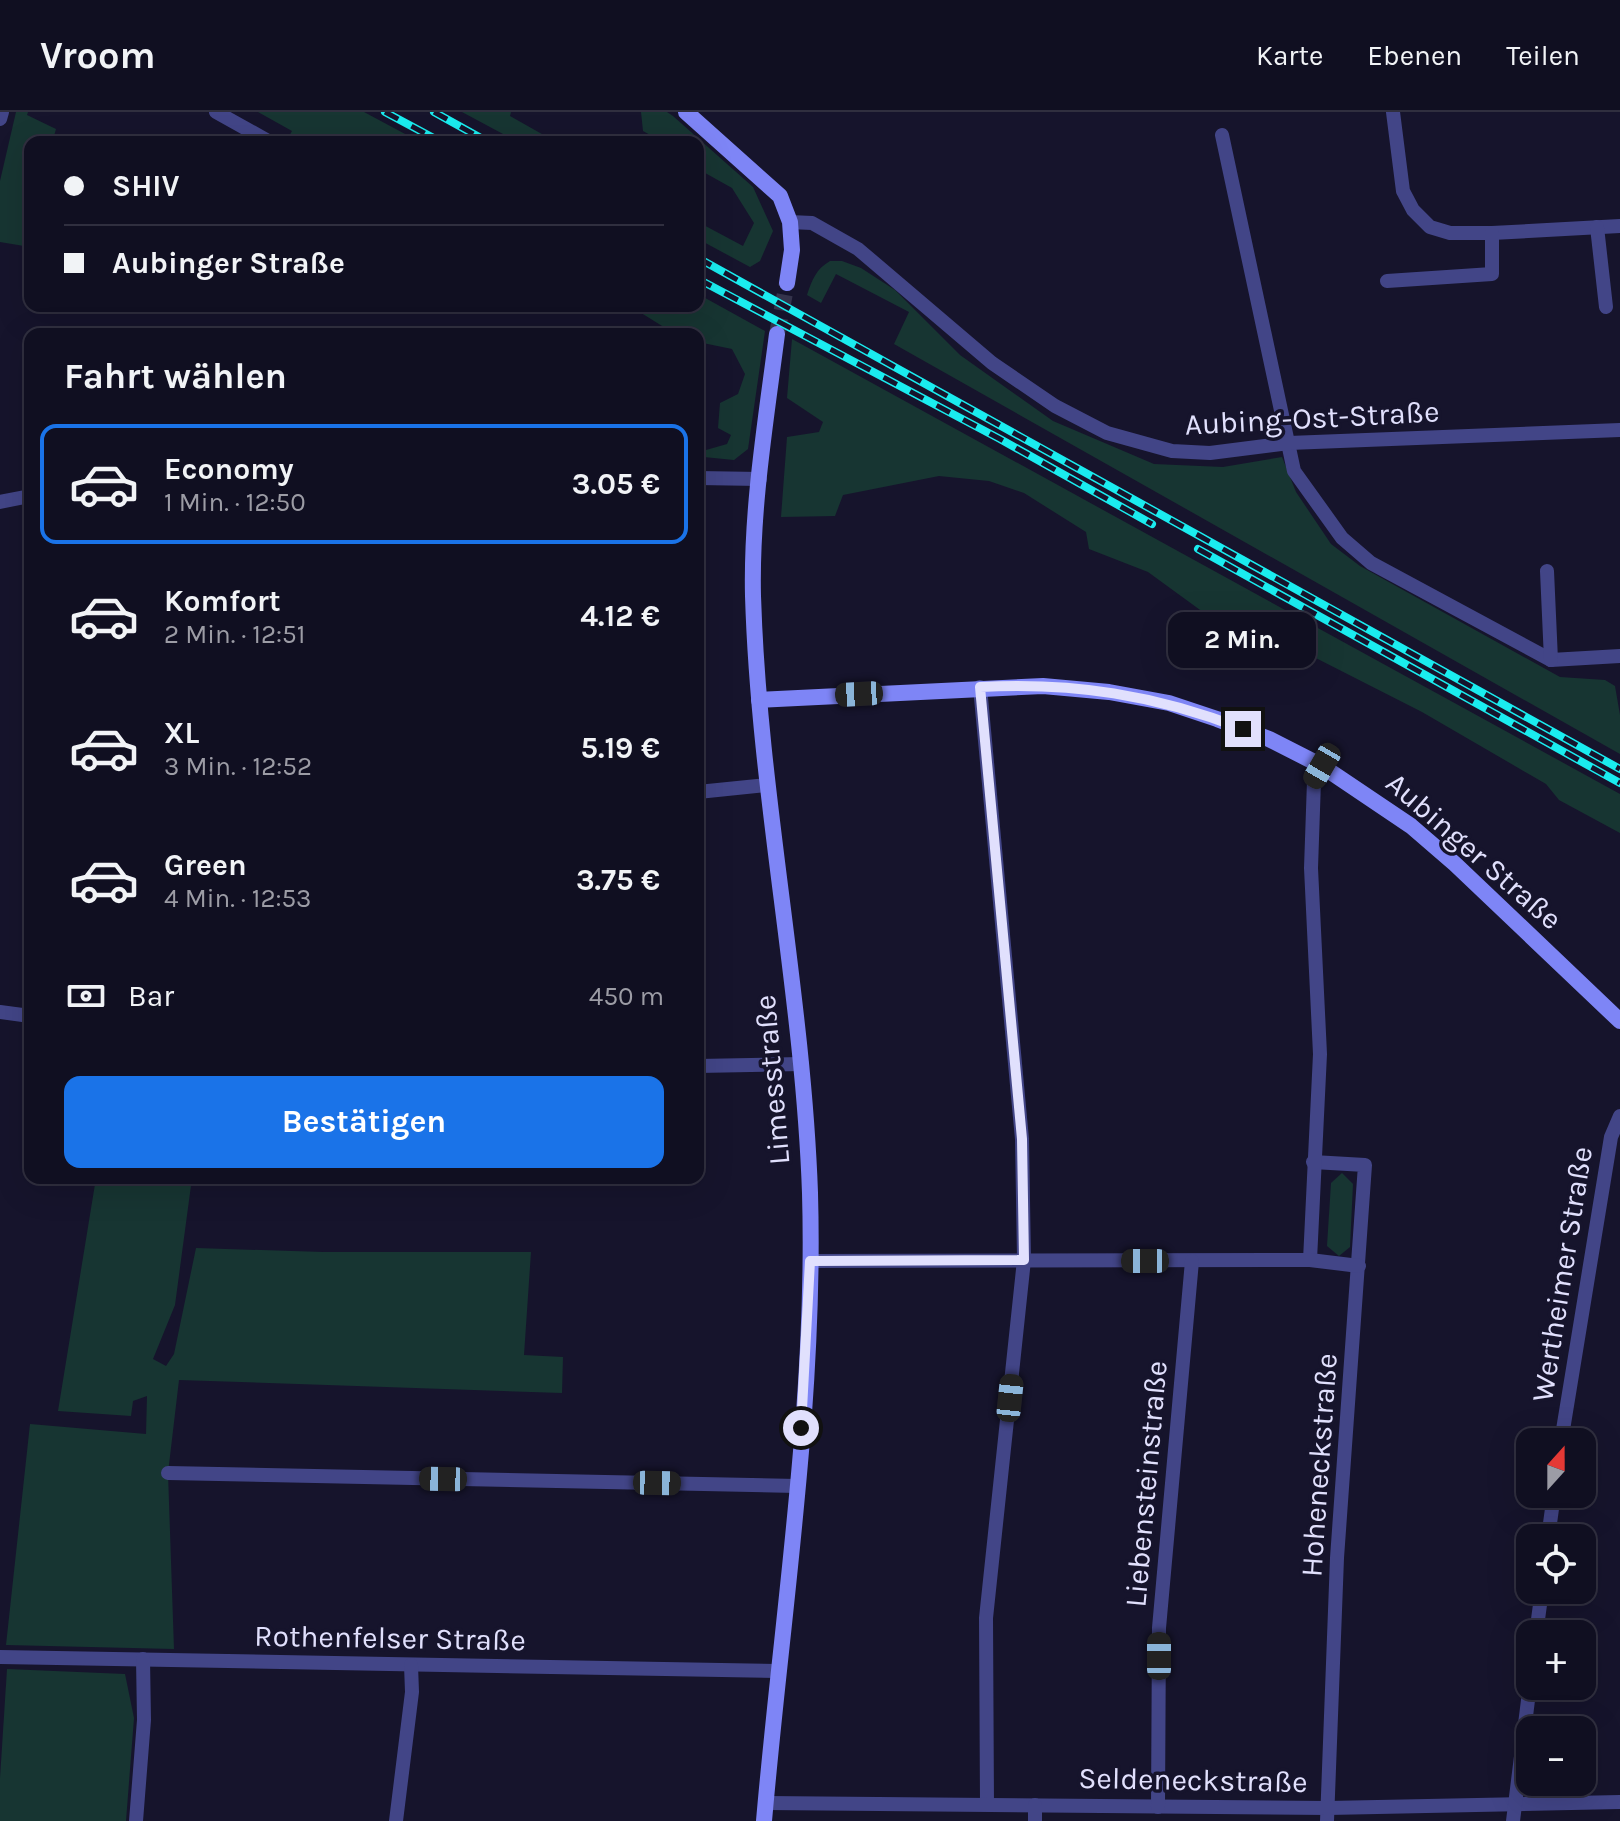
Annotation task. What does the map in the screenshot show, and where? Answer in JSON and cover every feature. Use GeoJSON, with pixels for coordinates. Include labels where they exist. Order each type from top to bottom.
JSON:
{"type":"FeatureCollection","features":[{"type":"Feature","properties":{"kind":"main road"},"geometry":{"type":"LineString","coordinates":[[686,112],[780,196],[790,222],[792,250],[787,283]]}},
{"type":"Feature","properties":{"kind":"main road","name":"Limesstraße"},"geometry":{"type":"LineString","coordinates":[[764,1821],[797,1486],[810,1261],[802,1064],[767,785],[753,590],[760,479],[777,334]]}},
{"type":"Feature","properties":{"kind":"main road","name":"Aubinger Straße"},"geometry":{"type":"LineString","coordinates":[[759,700],[1043,686],[1109,692],[1169,703],[1269,739],[1322,766],[1375,800],[1433,845],[1620,1021]]}},
{"type":"Feature","properties":{"kind":"street"},"geometry":{"type":"LineString","coordinates":[[0,119],[2,112]]}},
{"type":"Feature","properties":{"kind":"street"},"geometry":{"type":"LineString","coordinates":[[216,112],[259,136]]}},
{"type":"Feature","properties":{"kind":"street"},"geometry":{"type":"LineString","coordinates":[[1393,112],[1407,203],[1420,220],[1439,231],[1492,233],[1620,226]]}},
{"type":"Feature","properties":{"kind":"street"},"geometry":{"type":"LineString","coordinates":[[1222,135],[1294,471],[1326,518],[1342,538],[1371,563],[1551,660],[1620,656]]}},
{"type":"Feature","properties":{"kind":"street","name":"Aubing-Ost-Straße"},"geometry":{"type":"LineString","coordinates":[[790,222],[812,223],[858,249],[992,363],[1055,406],[1107,433],[1172,451],[1210,453],[1289,443],[1620,430]]}},
{"type":"Feature","properties":{"kind":"street"},"geometry":{"type":"LineString","coordinates":[[1597,227],[1606,307]]}},
{"type":"Feature","properties":{"kind":"street"},"geometry":{"type":"LineString","coordinates":[[1387,281],[1492,274],[1492,233]]}},
{"type":"Feature","properties":{"kind":"street"},"geometry":{"type":"LineString","coordinates":[[704,478],[760,479]]}},
{"type":"Feature","properties":{"kind":"street"},"geometry":{"type":"LineString","coordinates":[[0,502],[24,497]]}},
{"type":"Feature","properties":{"kind":"street"},"geometry":{"type":"LineString","coordinates":[[1547,571],[1551,660]]}},
{"type":"Feature","properties":{"kind":"street"},"geometry":{"type":"LineString","coordinates":[[980,687],[1022,1139],[1024,1260],[986,1618],[987,1804]]}},
{"type":"Feature","properties":{"kind":"street"},"geometry":{"type":"LineString","coordinates":[[1310,1260],[1320,1054],[1311,868],[1314,781],[1322,766]]}},
{"type":"Feature","properties":{"kind":"street"},"geometry":{"type":"LineString","coordinates":[[704,791],[767,785]]}},
{"type":"Feature","properties":{"kind":"street"},"geometry":{"type":"LineString","coordinates":[[0,1012],[24,1015]]}},
{"type":"Feature","properties":{"kind":"street"},"geometry":{"type":"LineString","coordinates":[[704,1066],[802,1064]]}},
{"type":"Feature","properties":{"kind":"street","name":"Wertheimer Straße"},"geometry":{"type":"LineString","coordinates":[[1563,1428],[1611,1137],[1620,1116]]}},
{"type":"Feature","properties":{"kind":"street","name":"Hoheneckstraße"},"geometry":{"type":"LineString","coordinates":[[1313,1162],[1365,1165],[1337,1558],[1327,1814]]}},
{"type":"Feature","properties":{"kind":"street"},"geometry":{"type":"LineString","coordinates":[[810,1261],[1310,1260],[1359,1266]]}},
{"type":"Feature","properties":{"kind":"street","name":"Liebensteinstraße"},"geometry":{"type":"LineString","coordinates":[[1158,1807],[1159,1628],[1192,1261]]}},
{"type":"Feature","properties":{"kind":"street"},"geometry":{"type":"LineString","coordinates":[[168,1473],[797,1486]]}},
{"type":"Feature","properties":{"kind":"street","name":"Rothenfelser Straße"},"geometry":{"type":"LineString","coordinates":[[0,1657],[778,1671]]}},
{"type":"Feature","properties":{"kind":"street"},"geometry":{"type":"LineString","coordinates":[[136,1821],[144,1720],[143,1659]]}},
{"type":"Feature","properties":{"kind":"street"},"geometry":{"type":"LineString","coordinates":[[396,1821],[412,1692],[411,1665]]}},
{"type":"Feature","properties":{"kind":"street"},"geometry":{"type":"LineString","coordinates":[[1513,1821],[1528,1700]]}},
{"type":"Feature","properties":{"kind":"street","name":"Seldeneckstraße"},"geometry":{"type":"LineString","coordinates":[[766,1803],[1158,1807],[1327,1814],[1515,1802],[1620,1802]]}},
{"type":"Feature","properties":{"kind":"street"},"geometry":{"type":"LineString","coordinates":[[1035,1805],[1035,1821]]}},
{"type":"Feature","properties":{"kind":"green space"},"geometry":{"type":"Polygon","coordinates":[[[16,112],[28,112],[27,115],[56,129],[54,136],[24,136],[24,246],[0,242],[0,181],[16,112]]]}},
{"type":"Feature","properties":{"kind":"green space"},"geometry":{"type":"Polygon","coordinates":[[[258,112],[364,112],[409,136],[289,136],[292,131],[258,112]]]}},
{"type":"Feature","properties":{"kind":"green space"},"geometry":{"type":"Polygon","coordinates":[[[462,112],[511,112],[510,116],[545,136],[507,136],[462,112]]]}},
{"type":"Feature","properties":{"kind":"green space"},"geometry":{"type":"Polygon","coordinates":[[[641,112],[667,112],[696,136],[652,136],[643,131],[641,112]]]}},
{"type":"Feature","properties":{"kind":"green space"},"geometry":{"type":"Polygon","coordinates":[[[704,144],[753,187],[773,231],[760,261],[750,267],[704,242],[704,225],[743,246],[754,223],[732,188],[704,172],[704,144]]]}},
{"type":"Feature","properties":{"kind":"green space"},"geometry":{"type":"Polygon","coordinates":[[[830,261],[842,261],[861,268],[895,290],[960,355],[1053,421],[1154,464],[1223,467],[1282,457],[1296,492],[1331,544],[1360,566],[1560,677],[1605,680],[1615,686],[1620,715],[1620,754],[894,344],[909,312],[836,274],[821,303],[807,295],[815,275],[830,261]]]}},
{"type":"Feature","properties":{"kind":"green space"},"geometry":{"type":"Polygon","coordinates":[[[704,297],[765,331],[748,449],[734,460],[704,457],[706,450],[727,444],[731,435],[718,428],[720,403],[738,394],[745,374],[732,349],[704,343],[704,328],[665,328],[640,312],[704,312],[704,297]]]}},
{"type":"Feature","properties":{"kind":"green space"},"geometry":{"type":"Polygon","coordinates":[[[792,339],[1620,794],[1620,833],[1559,800],[1546,784],[1422,712],[1304,652],[1292,650],[1207,615],[1148,572],[1089,549],[1086,532],[1024,493],[989,481],[939,476],[843,495],[835,516],[781,517],[787,437],[819,432],[823,422],[787,398],[792,339]]]}},
{"type":"Feature","properties":{"kind":"green space"},"geometry":{"type":"Polygon","coordinates":[[[1342,1173],[1353,1184],[1350,1247],[1339,1256],[1327,1246],[1331,1183],[1342,1173]]]}},
{"type":"Feature","properties":{"kind":"green space"},"geometry":{"type":"Polygon","coordinates":[[[95,1184],[191,1184],[175,1305],[153,1359],[166,1366],[174,1354],[196,1248],[323,1252],[531,1252],[524,1355],[563,1357],[562,1393],[179,1380],[168,1473],[174,1649],[6,1645],[30,1424],[146,1434],[147,1396],[133,1401],[131,1416],[58,1411],[95,1184]]]}},
{"type":"Feature","properties":{"kind":"green space"},"geometry":{"type":"Polygon","coordinates":[[[7,1669],[125,1674],[134,1718],[126,1821],[0,1821],[7,1669]]]}},
{"type":"Feature","properties":{"kind":"tunnel"},"geometry":{"type":"LineString","coordinates":[[777,334],[787,283]]}},
{"type":"Feature","properties":{"kind":"railway"},"geometry":{"type":"LineString","coordinates":[[385,112],[430,136]]}},
{"type":"Feature","properties":{"kind":"railway"},"geometry":{"type":"LineString","coordinates":[[434,112],[477,136]]}},
{"type":"Feature","properties":{"kind":"railway"},"geometry":{"type":"LineString","coordinates":[[704,261],[1620,769]]}},
{"type":"Feature","properties":{"kind":"railway"},"geometry":{"type":"LineString","coordinates":[[704,282],[1000,439],[1152,524]]}},
{"type":"Feature","properties":{"kind":"railway"},"geometry":{"type":"LineString","coordinates":[[1198,549],[1620,783]]}},
{"type":"Feature","properties":{"kind":"route"},"geometry":{"type":"LineString","coordinates":[[801,1428],[810,1261],[1024,1260],[1022,1139],[980,687],[1043,686],[1109,692],[1169,703],[1243,729]]}}]}
